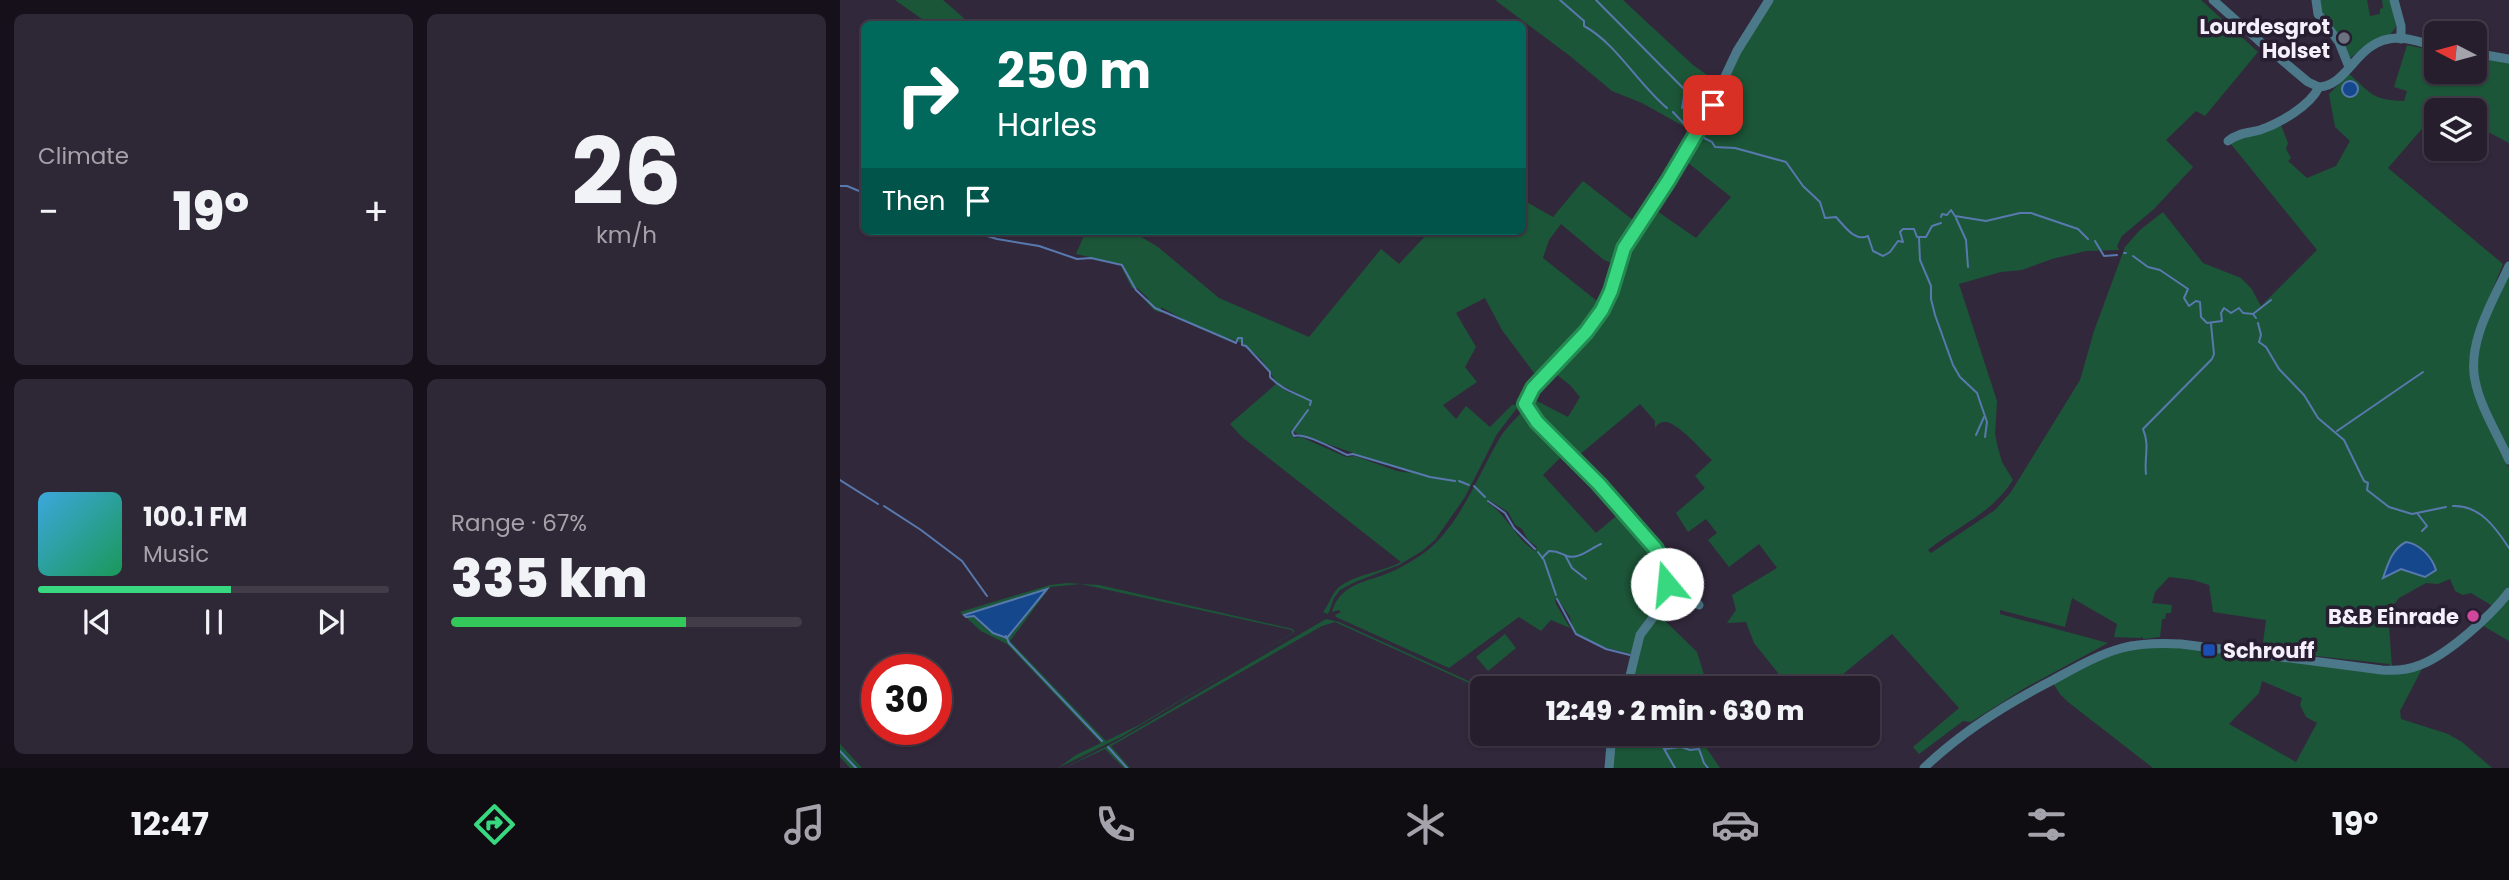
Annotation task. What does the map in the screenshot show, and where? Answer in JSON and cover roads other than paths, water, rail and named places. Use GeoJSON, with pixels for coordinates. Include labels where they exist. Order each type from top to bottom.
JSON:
{"type":"FeatureCollection","features":[{"type":"Feature","properties":{"kind":"street"},"geometry":{"type":"LineString","coordinates":[[1630,676],[1640,635],[1667,596],[1666,573],[1661,557],[1599,484],[1537,422],[1525,404],[1533,388],[1586,332],[1602,310],[1611,291],[1624,248],[1668,181],[1720,90],[1737,51],[1769,0]]}},
{"type":"Feature","properties":{"kind":"street"},"geometry":{"type":"LineString","coordinates":[[2213,0],[2308,82],[2319,87]]}},
{"type":"Feature","properties":{"kind":"street"},"geometry":{"type":"LineString","coordinates":[[2316,0],[2318,14],[2339,42],[2349,67]]}},
{"type":"Feature","properties":{"kind":"street"},"geometry":{"type":"LineString","coordinates":[[2394,0],[2401,26],[2401,39]]}},
{"type":"Feature","properties":{"kind":"street"},"geometry":{"type":"LineString","coordinates":[[2228,141],[2233,136],[2274,124],[2313,96],[2319,87],[2335,82],[2364,50],[2376,44],[2401,39],[2424,44]]}},
{"type":"Feature","properties":{"kind":"street"},"geometry":{"type":"LineString","coordinates":[[2487,55],[2509,59]]}},
{"type":"Feature","properties":{"kind":"street"},"geometry":{"type":"LineString","coordinates":[[2509,266],[2480,335],[2474,363],[2477,388],[2509,460]]}},
{"type":"Feature","properties":{"kind":"street"},"geometry":{"type":"LineString","coordinates":[[1666,573],[1699,605]]}},
{"type":"Feature","properties":{"kind":"street"},"geometry":{"type":"LineString","coordinates":[[1667,596],[1684,592]]}},
{"type":"Feature","properties":{"kind":"street"},"geometry":{"type":"LineString","coordinates":[[1924,768],[1954,740],[1989,716],[2067,672],[2115,650],[2148,644],[2181,644],[2382,670],[2401,670],[2422,664],[2445,650],[2490,614],[2509,593]]}},
{"type":"Feature","properties":{"kind":"street"},"geometry":{"type":"LineString","coordinates":[[1609,768],[1611,746]]}},
{"type":"Feature","properties":{"kind":"water"},"geometry":{"type":"Polygon","coordinates":[[[2350,81],[2358,89],[2350,97],[2342,89],[2350,81]]]}},
{"type":"Feature","properties":{"kind":"water"},"geometry":{"type":"Polygon","coordinates":[[[2406,542],[2425,552],[2436,570],[2425,577],[2401,569],[2383,578],[2394,553],[2406,542]]]}},
{"type":"Feature","properties":{"kind":"water"},"geometry":{"type":"Polygon","coordinates":[[[1047,589],[1007,638],[993,633],[974,616],[964,615],[1047,589]]]}},
{"type":"Feature","properties":{"kind":"waterway"},"geometry":{"type":"LineString","coordinates":[[1560,0],[1584,21],[1584,26],[1596,33],[1617,53],[1667,108]]}},
{"type":"Feature","properties":{"kind":"waterway"},"geometry":{"type":"LineString","coordinates":[[1596,0],[1685,90],[1682,108]]}},
{"type":"Feature","properties":{"kind":"waterway"},"geometry":{"type":"LineString","coordinates":[[1673,112],[1686,126]]}},
{"type":"Feature","properties":{"kind":"waterway"},"geometry":{"type":"LineString","coordinates":[[1700,136],[1712,142],[1715,147],[1735,148],[1786,162],[1803,186],[1820,202],[1825,218],[1836,217],[1855,235],[1868,236],[1873,251],[1883,256],[1890,252],[1898,241],[1903,242],[1900,232],[1903,229],[1914,229],[1917,237],[1926,237],[1932,226],[1941,223]]}},
{"type":"Feature","properties":{"kind":"waterway"},"geometry":{"type":"LineString","coordinates":[[840,186],[861,192]]}},
{"type":"Feature","properties":{"kind":"waterway"},"geometry":{"type":"LineString","coordinates":[[1941,217],[1951,210],[1955,216],[1986,221],[2031,213],[2078,229],[2088,239]]}},
{"type":"Feature","properties":{"kind":"waterway"},"geometry":{"type":"LineString","coordinates":[[1956,218],[1966,240],[1968,267]]}},
{"type":"Feature","properties":{"kind":"waterway"},"geometry":{"type":"LineString","coordinates":[[984,235],[1039,246],[1077,259],[1091,258],[1122,265],[1136,290],[1155,308],[1236,343],[1238,338],[1242,338],[1242,345],[1270,372],[1270,377],[1284,388],[1311,401],[1310,405]]}},
{"type":"Feature","properties":{"kind":"waterway"},"geometry":{"type":"LineString","coordinates":[[1919,238],[1920,260],[1931,286],[1935,315],[1953,365],[1960,377],[1977,393],[1987,422],[1985,437]]}},
{"type":"Feature","properties":{"kind":"waterway"},"geometry":{"type":"LineString","coordinates":[[2095,241],[2104,256],[2117,255]]}},
{"type":"Feature","properties":{"kind":"waterway"},"geometry":{"type":"LineString","coordinates":[[2133,256],[2188,289],[2184,298],[2189,306],[2196,301],[2200,302],[2201,317],[2207,323],[2222,321],[2221,313],[2224,308],[2231,313],[2239,308],[2243,313],[2253,314],[2256,318]]}},
{"type":"Feature","properties":{"kind":"waterway"},"geometry":{"type":"LineString","coordinates":[[2253,314],[2271,300]]}},
{"type":"Feature","properties":{"kind":"waterway"},"geometry":{"type":"LineString","coordinates":[[2258,323],[2261,335],[2259,342],[2266,347],[2279,369],[2304,395],[2318,418],[2344,440],[2364,481],[2368,483],[2367,490],[2389,507],[2412,514],[2446,507]]}},
{"type":"Feature","properties":{"kind":"waterway"},"geometry":{"type":"LineString","coordinates":[[2146,474],[2146,440],[2143,429],[2212,359],[2214,354],[2211,324]]}},
{"type":"Feature","properties":{"kind":"waterway"},"geometry":{"type":"LineString","coordinates":[[2337,431],[2423,372]]}},
{"type":"Feature","properties":{"kind":"waterway"},"geometry":{"type":"LineString","coordinates":[[1308,410],[1292,432],[1294,436],[1312,439],[1347,455],[1353,454],[1430,477],[1455,481]]}},
{"type":"Feature","properties":{"kind":"waterway"},"geometry":{"type":"LineString","coordinates":[[1976,435],[1984,417]]}},
{"type":"Feature","properties":{"kind":"waterway"},"geometry":{"type":"LineString","coordinates":[[840,480],[878,504]]}},
{"type":"Feature","properties":{"kind":"waterway"},"geometry":{"type":"LineString","coordinates":[[1459,481],[1469,485]]}},
{"type":"Feature","properties":{"kind":"waterway"},"geometry":{"type":"LineString","coordinates":[[1474,486],[1485,497]]}},
{"type":"Feature","properties":{"kind":"waterway"},"geometry":{"type":"LineString","coordinates":[[1488,501],[1505,513],[1514,528],[1535,549]]}},
{"type":"Feature","properties":{"kind":"waterway"},"geometry":{"type":"LineString","coordinates":[[884,506],[962,561],[987,596]]}},
{"type":"Feature","properties":{"kind":"waterway"},"geometry":{"type":"LineString","coordinates":[[2453,506],[2471,509],[2486,519],[2509,548]]}},
{"type":"Feature","properties":{"kind":"waterway"},"geometry":{"type":"LineString","coordinates":[[2417,513],[2427,526],[2422,531]]}},
{"type":"Feature","properties":{"kind":"waterway"},"geometry":{"type":"LineString","coordinates":[[1542,558],[1549,551],[1576,556],[1601,544]]}},
{"type":"Feature","properties":{"kind":"waterway"},"geometry":{"type":"LineString","coordinates":[[1538,552],[1544,560],[1556,595]]}},
{"type":"Feature","properties":{"kind":"waterway"},"geometry":{"type":"LineString","coordinates":[[1565,555],[1572,568],[1586,579]]}},
{"type":"Feature","properties":{"kind":"waterway"},"geometry":{"type":"LineString","coordinates":[[1557,599],[1576,634],[1606,649],[1630,655]]}},
{"type":"Feature","properties":{"kind":"waterway"},"geometry":{"type":"LineString","coordinates":[[1006,636],[1009,643],[1102,741]]}},
{"type":"Feature","properties":{"kind":"waterway"},"geometry":{"type":"LineString","coordinates":[[1662,746],[1675,768]]}},
{"type":"Feature","properties":{"kind":"waterway"},"geometry":{"type":"LineString","coordinates":[[1108,747],[1127,768]]}},
{"type":"Feature","properties":{"kind":"waterway"},"geometry":{"type":"LineString","coordinates":[[1665,749],[1699,749],[1708,768]]}},
{"type":"Feature","properties":{"kind":"waterway"},"geometry":{"type":"LineString","coordinates":[[840,751],[856,768]]}},
{"type":"Feature","properties":{"kind":"place","name":"Lourdesgrot Holset"},"geometry":{"type":"Point","coordinates":[2344,38]}},
{"type":"Feature","properties":{"kind":"place","name":"B&B Einrade"},"geometry":{"type":"Point","coordinates":[2473,616]}},
{"type":"Feature","properties":{"kind":"place","name":"Schrouff"},"geometry":{"type":"Point","coordinates":[2209,650]}}]}
